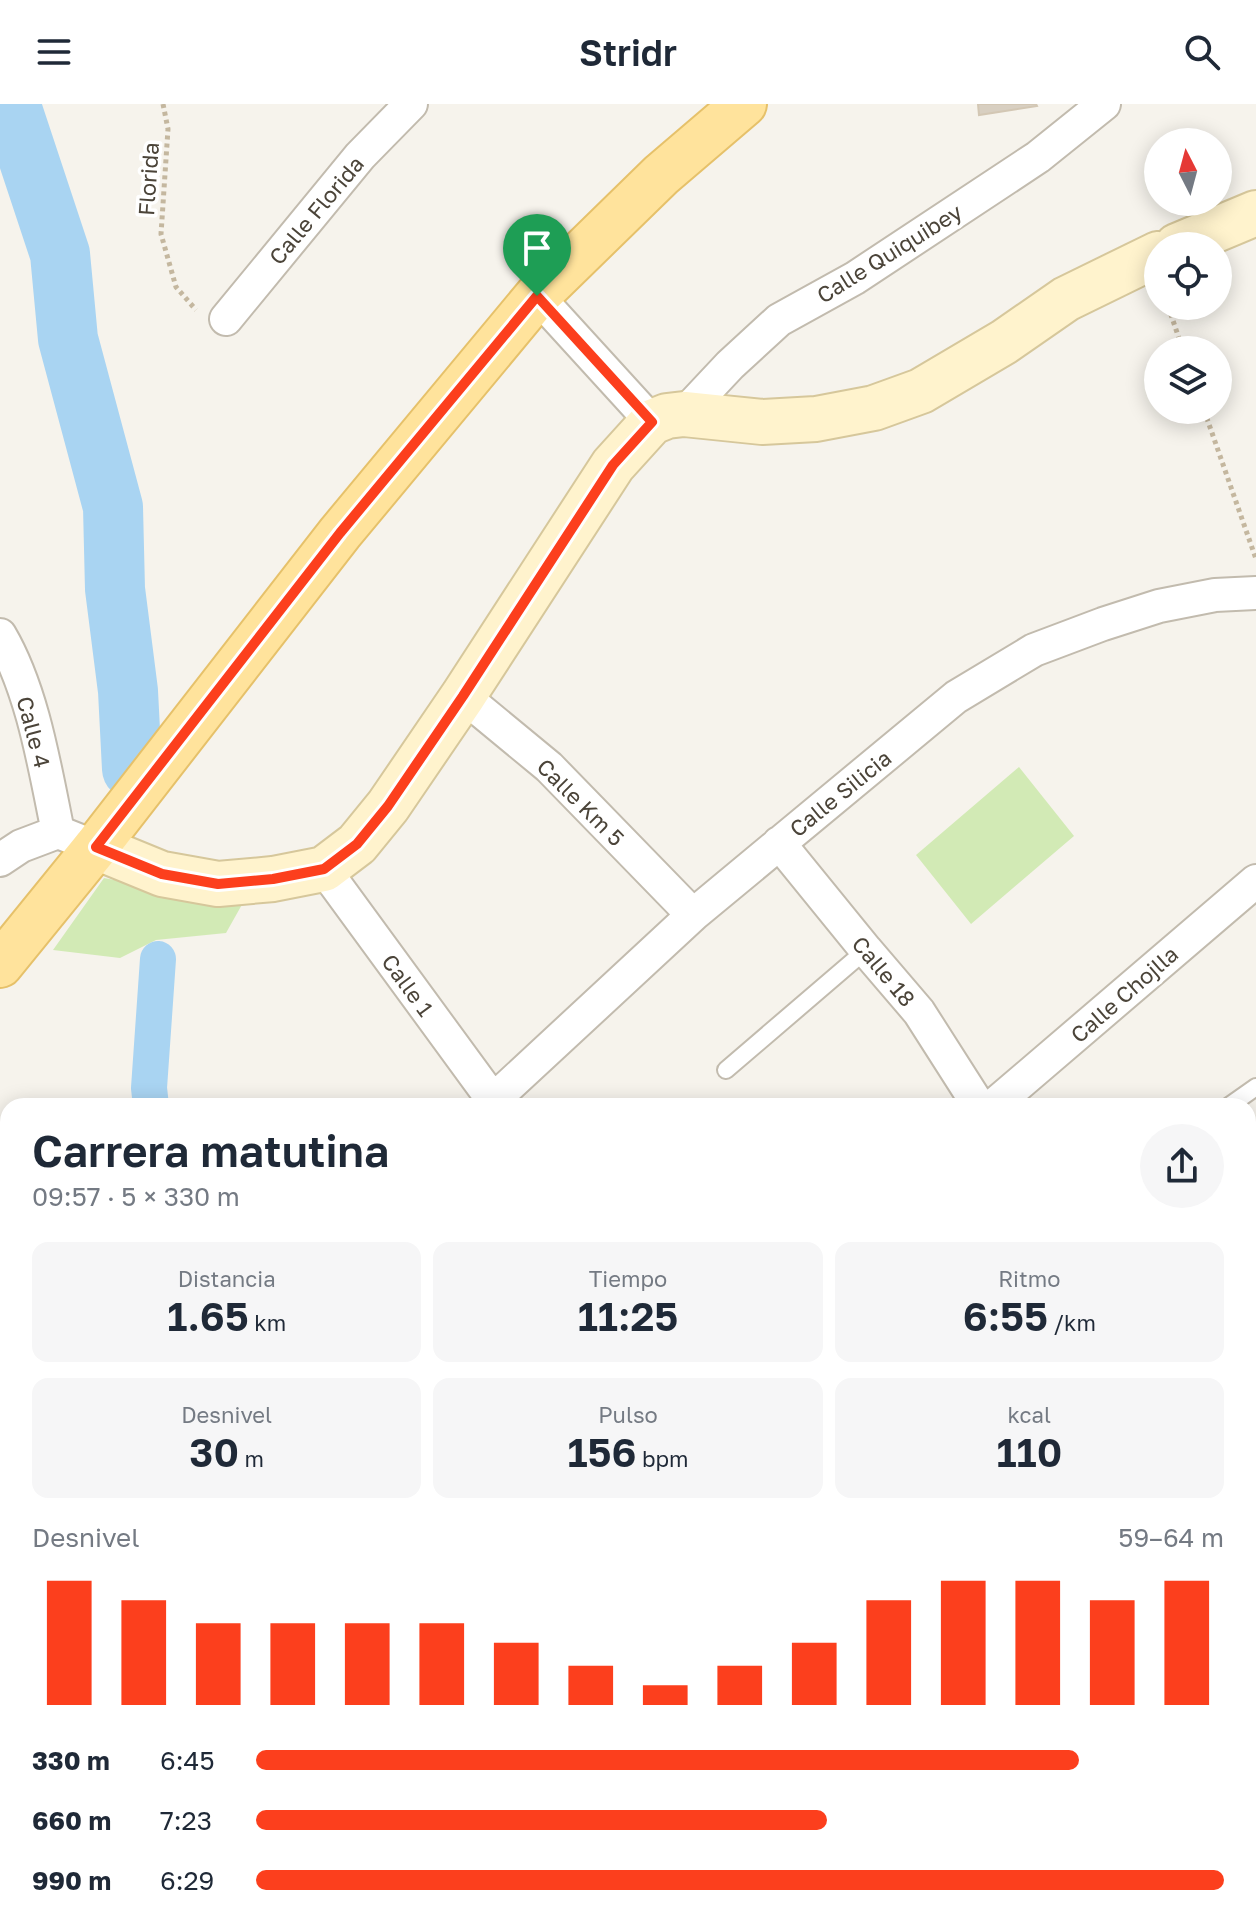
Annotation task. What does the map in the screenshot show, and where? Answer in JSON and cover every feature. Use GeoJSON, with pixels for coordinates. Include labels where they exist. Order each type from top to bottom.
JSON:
{"type":"FeatureCollection","features":[{"type":"Feature","properties":{"kind":"main road"},"geometry":{"type":"LineString","coordinates":[[0,965],[77,840],[340,533],[537,296],[661,175],[744,104]]}},
{"type":"Feature","properties":{"kind":"main road"},"geometry":{"type":"LineString","coordinates":[[1211,232],[1256,213]]}},
{"type":"Feature","properties":{"kind":"main road"},"geometry":{"type":"LineString","coordinates":[[77,840],[162,874],[218,884],[273,879],[324,869],[357,844],[388,806],[613,465],[668,418],[762,422],[816,419],[874,408],[921,391],[1004,342],[1066,299],[1144,261]]}},
{"type":"Feature","properties":{"kind":"street","name":"Calle Florida"},"geometry":{"type":"LineString","coordinates":[[226,319],[360,156],[411,104]]}},
{"type":"Feature","properties":{"kind":"street","name":"Calle Quiquibey"},"geometry":{"type":"LineString","coordinates":[[668,418],[779,320],[855,278],[1038,157],[1104,104]]}},
{"type":"Feature","properties":{"kind":"street"},"geometry":{"type":"LineString","coordinates":[[537,296],[668,418]]}},
{"type":"Feature","properties":{"kind":"street","name":"Calle Silicia"},"geometry":{"type":"LineString","coordinates":[[495,1098],[693,915],[956,697],[1034,650],[1103,624],[1159,606],[1215,595],[1256,593]]}},
{"type":"Feature","properties":{"kind":"street","name":"Calle 4"},"geometry":{"type":"LineString","coordinates":[[0,635],[13,658],[39,742],[77,840]]}},
{"type":"Feature","properties":{"kind":"street","name":"Calle Km 5"},"geometry":{"type":"LineString","coordinates":[[463,696],[549,767],[693,915]]}},
{"type":"Feature","properties":{"kind":"street"},"geometry":{"type":"LineString","coordinates":[[0,860],[21,846],[77,840]]}},
{"type":"Feature","properties":{"kind":"street","name":"Calle 18"},"geometry":{"type":"LineString","coordinates":[[779,843],[919,1012],[974,1098]]}},
{"type":"Feature","properties":{"kind":"street","name":"Calle 1"},"geometry":{"type":"LineString","coordinates":[[324,869],[486,1098]]}},
{"type":"Feature","properties":{"kind":"street","name":"Calle Chojlla"},"geometry":{"type":"LineString","coordinates":[[1002,1098],[1256,881]]}},
{"type":"Feature","properties":{"kind":"lane"},"geometry":{"type":"LineString","coordinates":[[726,1070],[866,950]]}},
{"type":"Feature","properties":{"kind":"path","name":"Florida"},"geometry":{"type":"LineString","coordinates":[[163,104],[168,129],[161,234],[176,287],[201,315],[213,321],[226,319]]}},
{"type":"Feature","properties":{"kind":"path"},"geometry":{"type":"LineString","coordinates":[[1209,424],[1256,559]]}},
{"type":"Feature","properties":{"kind":"green space"},"geometry":{"type":"Polygon","coordinates":[[[1019,767],[1074,836],[971,924],[916,855],[1019,767]]]}},
{"type":"Feature","properties":{"kind":"green space"},"geometry":{"type":"Polygon","coordinates":[[[104,878],[204,897],[244,901],[226,933],[156,940],[120,958],[53,950],[104,878]]]}},
{"type":"Feature","properties":{"kind":"building"},"geometry":{"type":"Polygon","coordinates":[[[978,104],[1036,104],[1037,106],[979,115],[978,104]]]}},
{"type":"Feature","properties":{"kind":"waterway"},"geometry":{"type":"LineString","coordinates":[[11,106],[60,254],[68,339],[113,507],[115,589],[128,691],[132,769]]}},
{"type":"Feature","properties":{"kind":"waterway"},"geometry":{"type":"LineString","coordinates":[[150,1098],[158,959]]}},
{"type":"Feature","properties":{"kind":"route"},"geometry":{"type":"LineString","coordinates":[[537,296],[652,422],[613,465],[388,806],[357,844],[324,869],[273,879],[218,884],[162,874],[96,847],[340,533],[537,296]]}}]}
